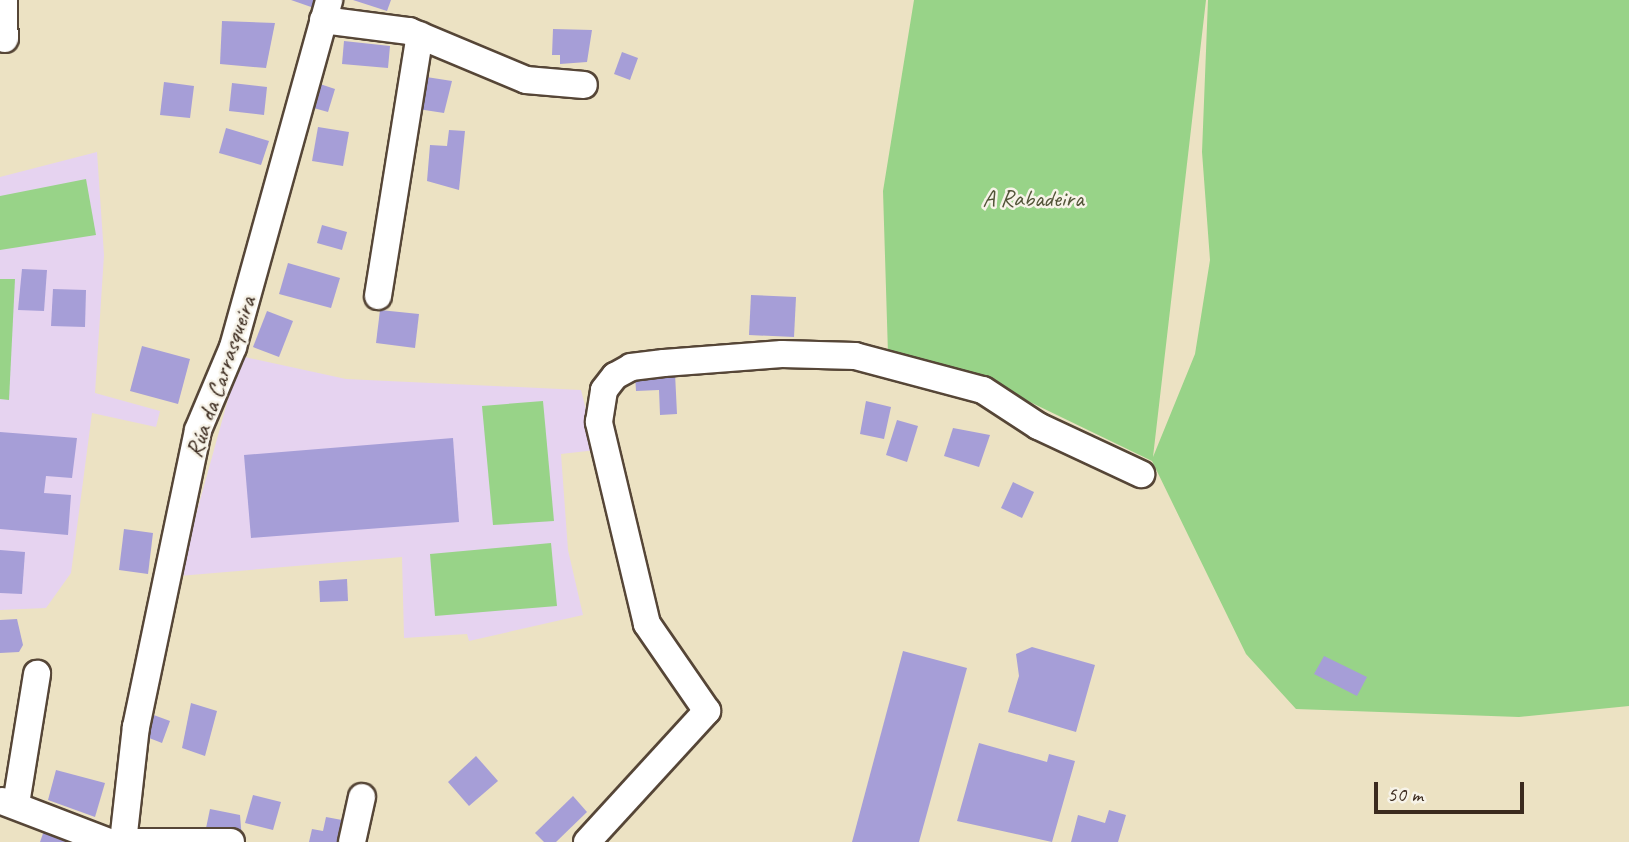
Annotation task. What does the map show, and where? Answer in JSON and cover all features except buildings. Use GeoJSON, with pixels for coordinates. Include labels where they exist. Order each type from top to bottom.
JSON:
{"type":"FeatureCollection","features":[{"type":"Feature","properties":{"kind":"street"},"geometry":{"type":"LineString","coordinates":[[4,0],[5,39]]}},
{"type":"Feature","properties":{"kind":"street"},"geometry":{"type":"LineString","coordinates":[[326,10],[420,35],[526,80],[584,85]]}},
{"type":"Feature","properties":{"kind":"street","name":"Rúa da Carrasqueira"},"geometry":{"type":"LineString","coordinates":[[123,842],[136,727],[198,430],[233,347],[326,10]]}},
{"type":"Feature","properties":{"kind":"street"},"geometry":{"type":"LineString","coordinates":[[378,296],[420,35]]}},
{"type":"Feature","properties":{"kind":"street"},"geometry":{"type":"LineString","coordinates":[[587,842],[707,711],[647,624],[599,422],[604,390],[615,376],[664,363],[782,354],[855,356],[983,390],[1038,426],[1141,474]]}},
{"type":"Feature","properties":{"kind":"street"},"geometry":{"type":"LineString","coordinates":[[37,674],[8,802],[109,842]]}},
{"type":"Feature","properties":{"kind":"street"},"geometry":{"type":"LineString","coordinates":[[352,842],[362,797]]}},
{"type":"Feature","properties":{"kind":"street"},"geometry":{"type":"LineString","coordinates":[[134,842],[230,842]]}},
{"type":"Feature","properties":{"kind":"shaded area"},"geometry":{"type":"Polygon","coordinates":[[[97,152],[104,255],[95,393],[160,411],[156,427],[92,413],[71,573],[46,608],[0,610],[0,177],[97,152]]]}},
{"type":"Feature","properties":{"kind":"shaded area"},"geometry":{"type":"Polygon","coordinates":[[[240,356],[346,379],[581,390],[596,450],[561,454],[568,550],[583,615],[469,641],[467,634],[404,638],[402,557],[179,576],[240,356]]]}},
{"type":"Feature","properties":{"kind":"green space","name":"A Rabadeira"},"geometry":{"type":"Polygon","coordinates":[[[914,0],[1206,0],[1153,457],[1195,354],[1210,260],[1202,152],[1208,0],[1629,0],[1629,706],[1519,717],[1296,709],[1246,654],[1152,461],[993,384],[888,354],[883,191],[914,0]]]}},
{"type":"Feature","properties":{"kind":"green space"},"geometry":{"type":"Polygon","coordinates":[[[86,179],[96,235],[0,250],[0,196],[86,179]]]}},
{"type":"Feature","properties":{"kind":"green space"},"geometry":{"type":"Polygon","coordinates":[[[0,279],[15,279],[9,400],[0,399],[0,279]]]}},
{"type":"Feature","properties":{"kind":"green space"},"geometry":{"type":"Polygon","coordinates":[[[543,401],[554,521],[493,525],[482,406],[543,401]]]}},
{"type":"Feature","properties":{"kind":"green space"},"geometry":{"type":"Polygon","coordinates":[[[551,543],[557,606],[435,616],[430,554],[551,543]]]}}]}
